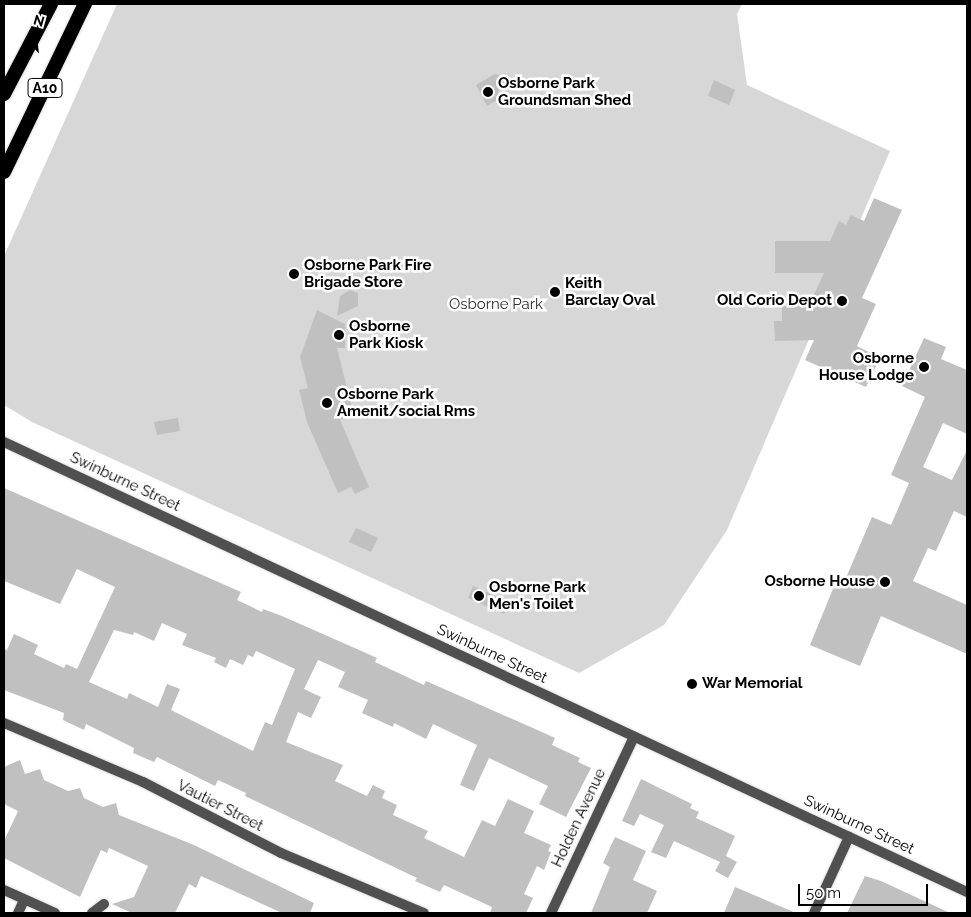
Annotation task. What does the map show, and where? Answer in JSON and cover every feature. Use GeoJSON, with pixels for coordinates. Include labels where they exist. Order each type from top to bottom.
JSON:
{"type":"FeatureCollection","features":[{"type":"Feature","properties":{"kind":"highway","name":"A10"},"geometry":{"type":"LineString","coordinates":[[4,94],[51,4]]}},
{"type":"Feature","properties":{"kind":"highway","name":"A10"},"geometry":{"type":"LineString","coordinates":[[4,172],[85,4]]}},
{"type":"Feature","properties":{"kind":"street","name":"Swinburne Street"},"geometry":{"type":"LineString","coordinates":[[4,442],[967,892]]}},
{"type":"Feature","properties":{"kind":"street","name":"Vautier Street"},"geometry":{"type":"LineString","coordinates":[[4,722],[142,782],[281,853],[424,913]]}},
{"type":"Feature","properties":{"kind":"street","name":"Holden Avenue"},"geometry":{"type":"LineString","coordinates":[[551,913],[634,736]]}},
{"type":"Feature","properties":{"kind":"street"},"geometry":{"type":"LineString","coordinates":[[814,913],[849,837]]}},
{"type":"Feature","properties":{"kind":"street"},"geometry":{"type":"LineString","coordinates":[[4,890],[55,913]]}},
{"type":"Feature","properties":{"kind":"street"},"geometry":{"type":"LineString","coordinates":[[18,913],[24,900]]}},
{"type":"Feature","properties":{"kind":"street"},"geometry":{"type":"LineString","coordinates":[[92,913],[104,904]]}},
{"type":"Feature","properties":{"kind":"green space","name":"Osborne Park"},"geometry":{"type":"Polygon","coordinates":[[[117,4],[742,4],[737,14],[747,85],[890,151],[727,530],[664,625],[579,673],[32,422],[4,405],[4,256],[117,4]]]}},
{"type":"Feature","properties":{"kind":"building","name":"Osborne Park Groundsman Shed"},"geometry":{"type":"Polygon","coordinates":[[[495,74],[503,76],[508,85],[498,91],[501,98],[487,106],[476,85],[495,74]]]}},
{"type":"Feature","properties":{"kind":"building"},"geometry":{"type":"Polygon","coordinates":[[[714,80],[735,90],[729,105],[708,96],[714,80]]]}},
{"type":"Feature","properties":{"kind":"building","name":"Old Corio Depot"},"geometry":{"type":"Polygon","coordinates":[[[874,198],[902,210],[862,298],[876,304],[857,346],[880,358],[866,387],[805,360],[814,340],[775,341],[774,321],[782,321],[782,306],[809,305],[824,273],[775,273],[775,241],[830,241],[839,221],[846,225],[851,215],[864,221],[874,198]]]}},
{"type":"Feature","properties":{"kind":"building"},"geometry":{"type":"Polygon","coordinates":[[[350,290],[358,293],[358,306],[337,316],[340,296],[350,290]]]}},
{"type":"Feature","properties":{"kind":"building","name":"Osborne Park Amenit/social Rms"},"geometry":{"type":"Polygon","coordinates":[[[317,310],[345,324],[345,348],[337,348],[354,416],[340,420],[369,487],[355,494],[351,487],[338,493],[307,422],[299,390],[308,388],[300,357],[317,310]]]}},
{"type":"Feature","properties":{"kind":"building","name":"Osborne House"},"geometry":{"type":"Polygon","coordinates":[[[924,338],[946,347],[941,359],[967,370],[967,434],[943,423],[923,467],[952,480],[967,450],[967,517],[954,511],[936,551],[928,548],[913,581],[967,605],[967,654],[881,616],[860,666],[810,645],[835,584],[842,587],[872,517],[891,525],[909,483],[891,475],[925,397],[902,386],[924,338]]]}},
{"type":"Feature","properties":{"kind":"building"},"geometry":{"type":"Polygon","coordinates":[[[178,418],[180,431],[157,435],[154,422],[178,418]]]}},
{"type":"Feature","properties":{"kind":"building"},"geometry":{"type":"Polygon","coordinates":[[[4,488],[241,592],[237,600],[262,612],[263,609],[282,616],[377,658],[375,662],[424,685],[426,681],[555,738],[552,745],[580,758],[578,762],[591,768],[566,817],[539,804],[548,786],[489,758],[474,791],[460,785],[477,745],[433,724],[426,739],[394,723],[393,727],[362,713],[368,700],[338,687],[345,672],[318,660],[304,689],[321,697],[311,718],[298,712],[286,742],[343,765],[335,781],[367,796],[373,785],[385,791],[382,798],[397,805],[393,815],[428,831],[424,838],[464,857],[482,820],[495,826],[508,799],[534,811],[524,833],[551,845],[548,851],[551,852],[544,870],[537,866],[524,894],[533,898],[526,913],[490,913],[492,907],[444,885],[440,892],[415,881],[417,878],[245,796],[246,793],[218,780],[215,786],[157,757],[154,762],[133,753],[134,748],[86,724],[84,730],[63,720],[64,713],[4,690],[4,649],[7,650],[14,634],[38,645],[34,654],[64,668],[66,664],[77,669],[115,587],[77,569],[60,604],[4,581],[4,488]],[[162,623],[154,641],[134,632],[133,635],[114,630],[89,682],[127,699],[129,693],[158,707],[167,684],[180,689],[171,710],[253,751],[265,722],[272,725],[295,669],[256,651],[253,657],[248,655],[243,665],[230,659],[226,668],[214,662],[216,658],[182,645],[187,634],[162,623]]]}},
{"type":"Feature","properties":{"kind":"building"},"geometry":{"type":"Polygon","coordinates":[[[356,528],[378,538],[371,552],[349,542],[356,528]]]}},
{"type":"Feature","properties":{"kind":"building"},"geometry":{"type":"Polygon","coordinates":[[[473,586],[509,602],[504,614],[468,598],[473,586]]]}},
{"type":"Feature","properties":{"kind":"building"},"geometry":{"type":"Polygon","coordinates":[[[20,760],[25,774],[40,769],[44,780],[68,791],[80,788],[84,798],[103,807],[116,803],[119,815],[194,845],[314,903],[310,913],[282,913],[201,876],[196,888],[189,884],[175,913],[132,913],[112,904],[134,897],[148,866],[109,848],[107,853],[101,850],[80,897],[4,858],[4,841],[18,811],[4,804],[4,767],[20,760]]]}},
{"type":"Feature","properties":{"kind":"building"},"geometry":{"type":"Polygon","coordinates":[[[641,779],[692,804],[690,808],[699,812],[696,818],[735,836],[726,856],[737,862],[728,878],[715,871],[720,862],[674,841],[666,858],[651,852],[664,825],[640,814],[634,826],[622,821],[641,779]]]}},
{"type":"Feature","properties":{"kind":"building"},"geometry":{"type":"Polygon","coordinates":[[[615,837],[646,851],[633,880],[657,891],[647,913],[591,913],[610,867],[603,863],[615,837]]]}},
{"type":"Feature","properties":{"kind":"building"},"geometry":{"type":"Polygon","coordinates":[[[865,876],[881,881],[950,913],[847,913],[865,876]]]}},
{"type":"Feature","properties":{"kind":"building"},"geometry":{"type":"Polygon","coordinates":[[[735,887],[796,913],[724,913],[735,887]]]}},
{"type":"Feature","properties":{"kind":"place","name":"Osborne Park Groundsman Shed"},"geometry":{"type":"Point","coordinates":[488,92]}},
{"type":"Feature","properties":{"kind":"place","name":"Osborne Park Fire Brigade Store"},"geometry":{"type":"Point","coordinates":[294,274]}},
{"type":"Feature","properties":{"kind":"place","name":"Keith Barclay Oval"},"geometry":{"type":"Point","coordinates":[555,292]}},
{"type":"Feature","properties":{"kind":"place","name":"Old Corio Depot"},"geometry":{"type":"Point","coordinates":[842,301]}},
{"type":"Feature","properties":{"kind":"place","name":"Osborne Park Kiosk"},"geometry":{"type":"Point","coordinates":[339,335]}},
{"type":"Feature","properties":{"kind":"place","name":"Osborne House Lodge"},"geometry":{"type":"Point","coordinates":[924,367]}},
{"type":"Feature","properties":{"kind":"place","name":"Osborne Park Amenit/social Rms"},"geometry":{"type":"Point","coordinates":[327,403]}},
{"type":"Feature","properties":{"kind":"place","name":"Osborne House"},"geometry":{"type":"Point","coordinates":[885,582]}},
{"type":"Feature","properties":{"kind":"place","name":"Osborne Park Men's Toilet"},"geometry":{"type":"Point","coordinates":[479,596]}},
{"type":"Feature","properties":{"kind":"place","name":"War Memorial"},"geometry":{"type":"Point","coordinates":[692,684]}}]}
